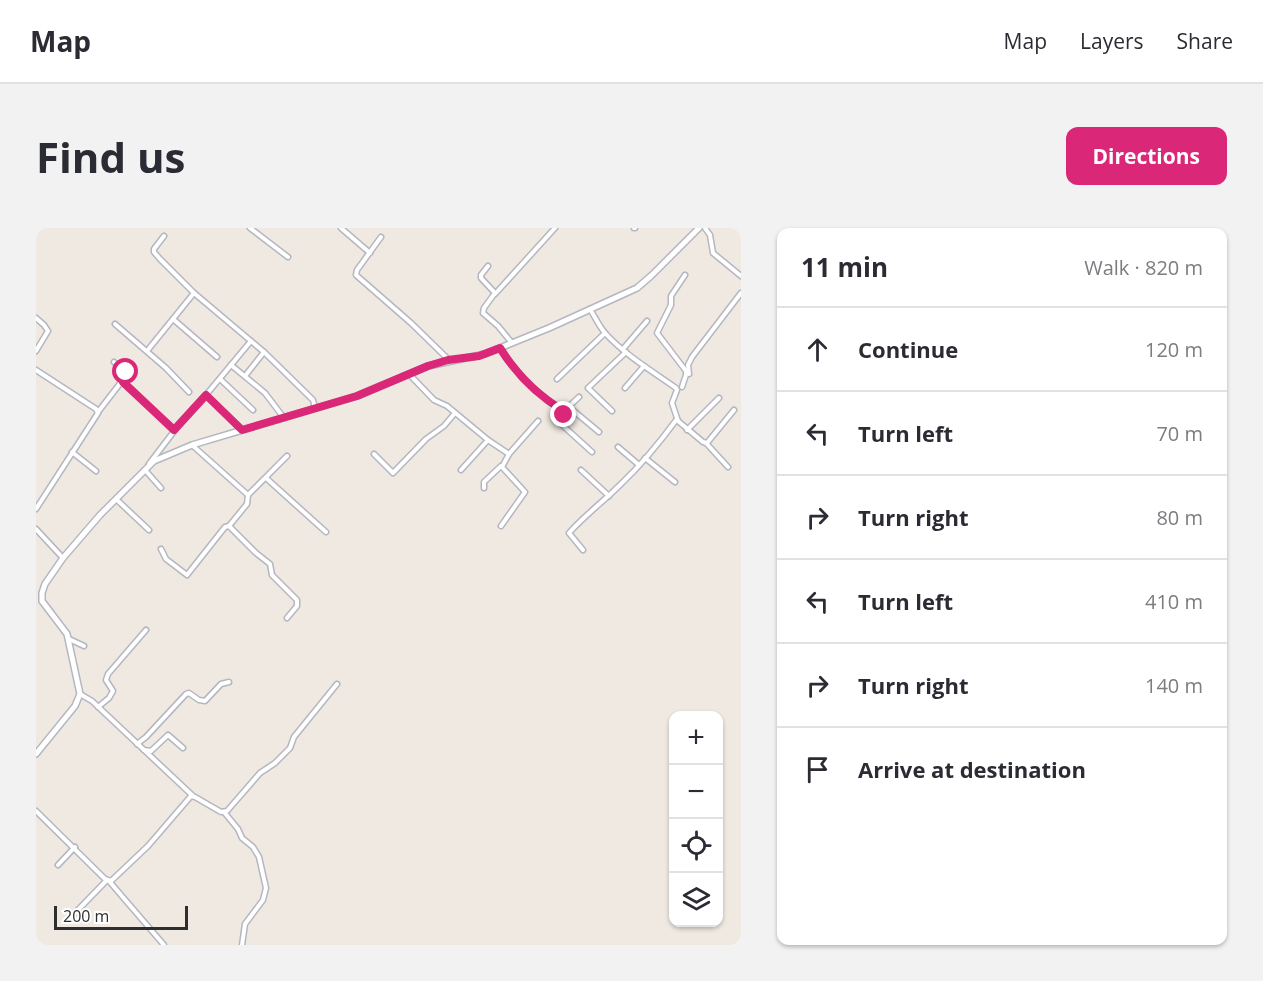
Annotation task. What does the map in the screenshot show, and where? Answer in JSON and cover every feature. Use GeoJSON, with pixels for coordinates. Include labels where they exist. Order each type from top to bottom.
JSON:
{"type":"FeatureCollection","features":[{"type":"Feature","properties":{"kind":"street"},"geometry":{"type":"LineString","coordinates":[[250,228],[288,257]]}},
{"type":"Feature","properties":{"kind":"street"},"geometry":{"type":"LineString","coordinates":[[512,343],[483,313],[484,308],[555,228]]}},
{"type":"Feature","properties":{"kind":"street"},"geometry":{"type":"LineString","coordinates":[[149,465],[192,445],[368,393],[428,366],[448,360],[479,356],[512,343],[642,285],[699,228]]}},
{"type":"Feature","properties":{"kind":"street"},"geometry":{"type":"LineString","coordinates":[[705,228],[710,234],[713,253],[741,276]]}},
{"type":"Feature","properties":{"kind":"street"},"geometry":{"type":"LineString","coordinates":[[346,230],[370,253]]}},
{"type":"Feature","properties":{"kind":"street"},"geometry":{"type":"LineString","coordinates":[[164,236],[156,245],[154,252],[194,293],[264,352],[313,400],[316,409]]}},
{"type":"Feature","properties":{"kind":"street"},"geometry":{"type":"LineString","coordinates":[[381,237],[357,270],[357,276],[411,322],[448,360]]}},
{"type":"Feature","properties":{"kind":"street"},"geometry":{"type":"LineString","coordinates":[[488,266],[481,278],[495,294]]}},
{"type":"Feature","properties":{"kind":"street"},"geometry":{"type":"LineString","coordinates":[[685,275],[671,296],[671,306],[657,333],[686,371],[672,403],[677,419],[687,430],[706,443],[728,467]]}},
{"type":"Feature","properties":{"kind":"street"},"geometry":{"type":"LineString","coordinates":[[147,351],[194,293]]}},
{"type":"Feature","properties":{"kind":"street"},"geometry":{"type":"LineString","coordinates":[[679,389],[688,377],[688,365],[692,357],[741,293]]}},
{"type":"Feature","properties":{"kind":"street"},"geometry":{"type":"LineString","coordinates":[[590,309],[605,333],[644,366],[679,389]]}},
{"type":"Feature","properties":{"kind":"street"},"geometry":{"type":"LineString","coordinates":[[36,318],[48,331],[36,351]]}},
{"type":"Feature","properties":{"kind":"street"},"geometry":{"type":"LineString","coordinates":[[173,319],[217,357]]}},
{"type":"Feature","properties":{"kind":"street"},"geometry":{"type":"LineString","coordinates":[[612,411],[588,388],[624,350],[647,321]]}},
{"type":"Feature","properties":{"kind":"street"},"geometry":{"type":"LineString","coordinates":[[115,324],[189,392]]}},
{"type":"Feature","properties":{"kind":"street"},"geometry":{"type":"LineString","coordinates":[[557,380],[605,333]]}},
{"type":"Feature","properties":{"kind":"street"},"geometry":{"type":"LineString","coordinates":[[36,754],[75,706],[80,694],[69,639],[63,626],[41,598],[45,584],[63,558],[149,465],[174,430],[251,341]]}},
{"type":"Feature","properties":{"kind":"street"},"geometry":{"type":"LineString","coordinates":[[500,348],[525,382],[546,400],[564,411]]}},
{"type":"Feature","properties":{"kind":"street"},"geometry":{"type":"LineString","coordinates":[[244,376],[264,352]]}},
{"type":"Feature","properties":{"kind":"street"},"geometry":{"type":"LineString","coordinates":[[36,509],[98,413],[122,381],[126,372],[114,362]]}},
{"type":"Feature","properties":{"kind":"street"},"geometry":{"type":"LineString","coordinates":[[231,365],[275,404],[285,419]]}},
{"type":"Feature","properties":{"kind":"street"},"geometry":{"type":"LineString","coordinates":[[625,388],[644,366]]}},
{"type":"Feature","properties":{"kind":"street"},"geometry":{"type":"LineString","coordinates":[[36,370],[96,409],[98,413]]}},
{"type":"Feature","properties":{"kind":"street"},"geometry":{"type":"LineString","coordinates":[[409,374],[434,400],[446,405],[488,440],[509,454]]}},
{"type":"Feature","properties":{"kind":"street"},"geometry":{"type":"LineString","coordinates":[[220,379],[253,410]]}},
{"type":"Feature","properties":{"kind":"street"},"geometry":{"type":"LineString","coordinates":[[122,381],[174,430]]}},
{"type":"Feature","properties":{"kind":"street"},"geometry":{"type":"LineString","coordinates":[[206,395],[242,430]]}},
{"type":"Feature","properties":{"kind":"street"},"geometry":{"type":"LineString","coordinates":[[579,398],[564,411],[560,423],[592,452]]}},
{"type":"Feature","properties":{"kind":"street"},"geometry":{"type":"LineString","coordinates":[[687,430],[719,398]]}},
{"type":"Feature","properties":{"kind":"street"},"geometry":{"type":"LineString","coordinates":[[569,407],[599,432]]}},
{"type":"Feature","properties":{"kind":"street"},"geometry":{"type":"LineString","coordinates":[[706,443],[734,410]]}},
{"type":"Feature","properties":{"kind":"street"},"geometry":{"type":"LineString","coordinates":[[374,454],[393,473],[455,413]]}},
{"type":"Feature","properties":{"kind":"street"},"geometry":{"type":"LineString","coordinates":[[583,550],[569,533],[639,465],[677,419]]}},
{"type":"Feature","properties":{"kind":"street"},"geometry":{"type":"LineString","coordinates":[[484,488],[484,482],[501,466],[538,421]]}},
{"type":"Feature","properties":{"kind":"street"},"geometry":{"type":"LineString","coordinates":[[461,470],[488,440]]}},
{"type":"Feature","properties":{"kind":"street"},"geometry":{"type":"LineString","coordinates":[[192,445],[248,495]]}},
{"type":"Feature","properties":{"kind":"street"},"geometry":{"type":"LineString","coordinates":[[618,447],[639,465]]}},
{"type":"Feature","properties":{"kind":"street"},"geometry":{"type":"LineString","coordinates":[[72,452],[96,471]]}},
{"type":"Feature","properties":{"kind":"street"},"geometry":{"type":"LineString","coordinates":[[161,549],[166,559],[187,575],[225,527],[229,526],[247,504],[248,495],[286,456]]}},
{"type":"Feature","properties":{"kind":"street"},"geometry":{"type":"LineString","coordinates":[[645,458],[675,482]]}},
{"type":"Feature","properties":{"kind":"street"},"geometry":{"type":"LineString","coordinates":[[501,466],[525,492],[501,526]]}},
{"type":"Feature","properties":{"kind":"street"},"geometry":{"type":"LineString","coordinates":[[144,470],[161,488]]}},
{"type":"Feature","properties":{"kind":"street"},"geometry":{"type":"LineString","coordinates":[[581,470],[609,496]]}},
{"type":"Feature","properties":{"kind":"street"},"geometry":{"type":"LineString","coordinates":[[267,478],[326,532]]}},
{"type":"Feature","properties":{"kind":"street"},"geometry":{"type":"LineString","coordinates":[[116,499],[148,530]]}},
{"type":"Feature","properties":{"kind":"street"},"geometry":{"type":"LineString","coordinates":[[229,526],[270,564],[272,575],[297,600],[297,606],[287,618]]}},
{"type":"Feature","properties":{"kind":"street"},"geometry":{"type":"LineString","coordinates":[[36,529],[63,558]]}},
{"type":"Feature","properties":{"kind":"street"},"geometry":{"type":"LineString","coordinates":[[98,707],[113,691],[106,681],[108,674],[146,630]]}},
{"type":"Feature","properties":{"kind":"street"},"geometry":{"type":"LineString","coordinates":[[69,639],[84,646]]}},
{"type":"Feature","properties":{"kind":"street"},"geometry":{"type":"LineString","coordinates":[[137,744],[186,694],[205,701],[221,684],[229,682]]}},
{"type":"Feature","properties":{"kind":"street"},"geometry":{"type":"LineString","coordinates":[[224,812],[250,787],[260,773],[275,764],[290,748],[294,737],[338,684]]}},
{"type":"Feature","properties":{"kind":"street"},"geometry":{"type":"LineString","coordinates":[[80,694],[86,696],[193,796],[224,812],[238,829],[242,838],[253,847],[259,857],[266,888],[262,900],[245,924],[242,945]]}},
{"type":"Feature","properties":{"kind":"street"},"geometry":{"type":"LineString","coordinates":[[141,748],[151,751],[168,735],[183,748]]}},
{"type":"Feature","properties":{"kind":"street"},"geometry":{"type":"LineString","coordinates":[[74,914],[108,880],[148,846],[193,796]]}},
{"type":"Feature","properties":{"kind":"street"},"geometry":{"type":"LineString","coordinates":[[36,811],[108,880],[164,945]]}},
{"type":"Feature","properties":{"kind":"street"},"geometry":{"type":"LineString","coordinates":[[58,865],[75,847]]}},
{"type":"Feature","properties":{"kind":"route"},"geometry":{"type":"LineString","coordinates":[[126,372],[122,381],[174,430],[206,395],[242,430],[368,393],[428,366],[448,360],[479,356],[500,348],[525,382],[546,400],[564,411],[564,415]]}}]}
